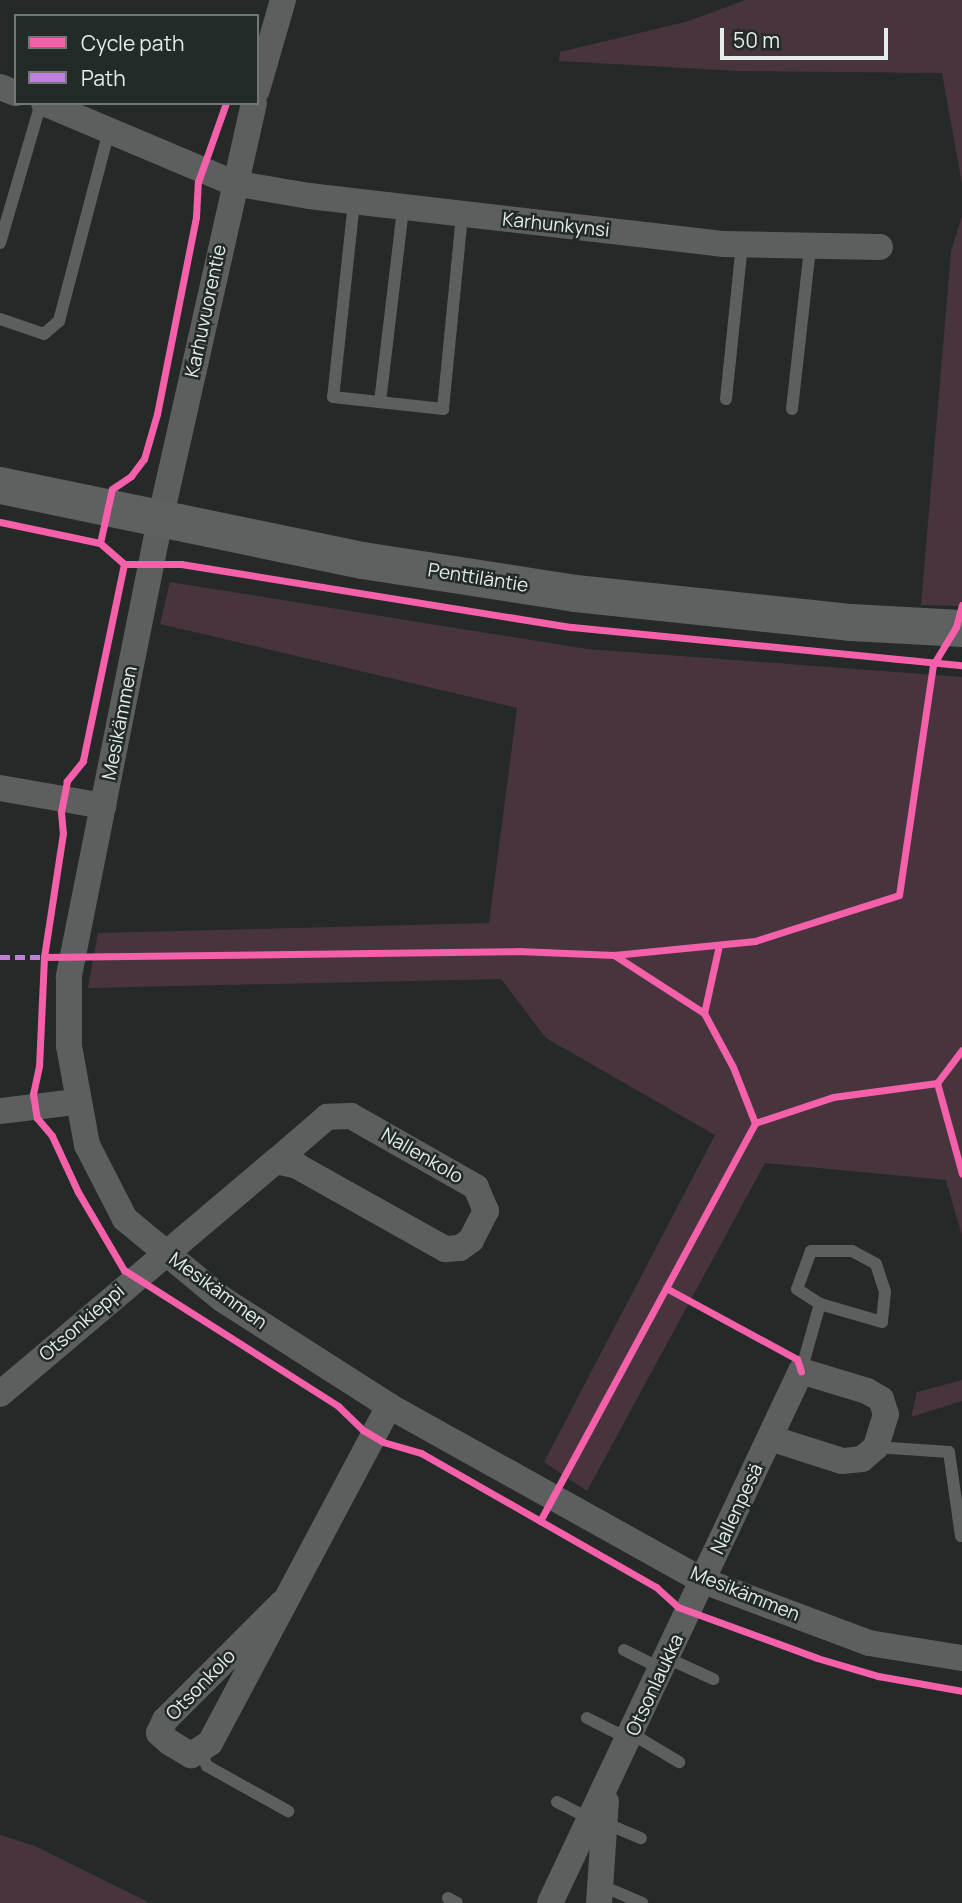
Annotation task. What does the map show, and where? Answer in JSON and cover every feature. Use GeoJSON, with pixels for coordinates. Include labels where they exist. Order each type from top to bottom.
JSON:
{"type":"FeatureCollection","features":[{"type":"Feature","properties":{"kind":"street"},"geometry":{"type":"LineString","coordinates":[[259,83],[283,0]]}},
{"type":"Feature","properties":{"kind":"street","name":"Karhunkynsi"},"geometry":{"type":"LineString","coordinates":[[47,105],[233,183],[403,208],[742,245],[880,247]]}},
{"type":"Feature","properties":{"kind":"street","name":"Karhuvuorentie"},"geometry":{"type":"LineString","coordinates":[[160,520],[233,183],[253,105]]}},
{"type":"Feature","properties":{"kind":"street","name":"Penttiläntie"},"geometry":{"type":"LineString","coordinates":[[0,485],[362,560],[575,593],[851,622],[962,628]]}},
{"type":"Feature","properties":{"kind":"street","name":"Mesikämmen"},"geometry":{"type":"LineString","coordinates":[[160,520],[69,977],[69,1046],[76,1102],[87,1145],[125,1219],[222,1299],[389,1406],[704,1581],[869,1643],[962,1658]]}},
{"type":"Feature","properties":{"kind":"street"},"geometry":{"type":"LineString","coordinates":[[0,789],[103,806]]}},
{"type":"Feature","properties":{"kind":"street"},"geometry":{"type":"LineString","coordinates":[[0,1111],[76,1102]]}},
{"type":"Feature","properties":{"kind":"street","name":"Nallenkolo"},"geometry":{"type":"LineString","coordinates":[[164,1252],[327,1117],[351,1116],[476,1187],[486,1211],[471,1240],[460,1248],[445,1249],[297,1166],[276,1161]]}},
{"type":"Feature","properties":{"kind":"street","name":"Otsonkieppi"},"geometry":{"type":"LineString","coordinates":[[0,1394],[164,1252]]}},
{"type":"Feature","properties":{"kind":"street"},"geometry":{"type":"LineString","coordinates":[[770,1438],[842,1461],[862,1459],[876,1447],[886,1413],[881,1399],[802,1371]]}},
{"type":"Feature","properties":{"kind":"street","name":"Nallenpesä"},"geometry":{"type":"LineString","coordinates":[[704,1581],[802,1371]]}},
{"type":"Feature","properties":{"kind":"street","name":"Otsonkolo"},"geometry":{"type":"LineString","coordinates":[[282,1603],[165,1720],[159,1733],[169,1742],[191,1755],[201,1752],[282,1603],[389,1406]]}},
{"type":"Feature","properties":{"kind":"street","name":"Otsonlaukka"},"geometry":{"type":"LineString","coordinates":[[550,1903],[598,1821],[607,1789],[704,1581]]}},
{"type":"Feature","properties":{"kind":"street","name":"Otsonlaukka"},"geometry":{"type":"LineString","coordinates":[[598,1821],[600,1894]]}},
{"type":"Feature","properties":{"kind":"lane"},"geometry":{"type":"LineString","coordinates":[[0,243],[41,105]]}},
{"type":"Feature","properties":{"kind":"lane"},"geometry":{"type":"LineString","coordinates":[[0,319],[44,334],[59,321],[108,131]]}},
{"type":"Feature","properties":{"kind":"lane"},"geometry":{"type":"LineString","coordinates":[[354,202],[333,397],[443,409],[462,215]]}},
{"type":"Feature","properties":{"kind":"lane"},"geometry":{"type":"LineString","coordinates":[[380,402],[403,208]]}},
{"type":"Feature","properties":{"kind":"lane"},"geometry":{"type":"LineString","coordinates":[[726,399],[742,245]]}},
{"type":"Feature","properties":{"kind":"lane"},"geometry":{"type":"LineString","coordinates":[[792,409],[810,248]]}},
{"type":"Feature","properties":{"kind":"lane"},"geometry":{"type":"LineString","coordinates":[[811,1251],[852,1251],[876,1264],[885,1292],[882,1322],[820,1304],[797,1289],[799,1272],[811,1251]]}},
{"type":"Feature","properties":{"kind":"lane"},"geometry":{"type":"LineString","coordinates":[[802,1371],[820,1304]]}},
{"type":"Feature","properties":{"kind":"lane"},"geometry":{"type":"LineString","coordinates":[[876,1447],[949,1452],[961,1536]]}},
{"type":"Feature","properties":{"kind":"lane"},"geometry":{"type":"LineString","coordinates":[[624,1650],[713,1679]]}},
{"type":"Feature","properties":{"kind":"lane"},"geometry":{"type":"LineString","coordinates":[[587,1718],[679,1762]]}},
{"type":"Feature","properties":{"kind":"lane"},"geometry":{"type":"LineString","coordinates":[[201,1752],[207,1766],[288,1811]]}},
{"type":"Feature","properties":{"kind":"lane"},"geometry":{"type":"LineString","coordinates":[[557,1802],[641,1838]]}},
{"type":"Feature","properties":{"kind":"lane"},"geometry":{"type":"LineString","coordinates":[[600,1894],[642,1903]]}},
{"type":"Feature","properties":{"kind":"shaded area"},"geometry":{"type":"Polygon","coordinates":[[[746,0],[962,0],[962,184],[942,73],[738,71],[559,61],[560,52],[685,22],[746,0]]]}},
{"type":"Feature","properties":{"kind":"shaded area"},"geometry":{"type":"Polygon","coordinates":[[[962,215],[962,606],[921,605],[951,252],[962,215]]]}},
{"type":"Feature","properties":{"kind":"shaded area"},"geometry":{"type":"Polygon","coordinates":[[[170,582],[587,649],[962,677],[962,1236],[946,1180],[765,1163],[587,1491],[544,1462],[715,1135],[546,1038],[501,979],[88,988],[98,933],[489,923],[517,708],[160,624],[170,582]]]}},
{"type":"Feature","properties":{"kind":"shaded area"},"geometry":{"type":"Polygon","coordinates":[[[962,1380],[962,1401],[911,1417],[917,1392],[962,1380]]]}},
{"type":"Feature","properties":{"kind":"shaded area"},"geometry":{"type":"Polygon","coordinates":[[[0,1835],[35,1846],[150,1903],[0,1903],[0,1835]]]}},
{"type":"Feature","properties":{"kind":"marked path"},"geometry":{"type":"LineString","coordinates":[[0,957],[44,957]]}},
{"type":"Feature","properties":{"kind":"cycle path"},"geometry":{"type":"LineString","coordinates":[[0,522],[100,543],[112,489],[131,476],[144,459],[157,414],[196,217],[198,182],[225,105]]}},
{"type":"Feature","properties":{"kind":"cycle path"},"geometry":{"type":"LineString","coordinates":[[100,543],[124,564],[83,761],[67,781],[61,812],[63,833],[44,957],[39,1066],[33,1094],[37,1118],[52,1136],[78,1192],[124,1270],[338,1406],[363,1430],[383,1442],[421,1453],[656,1587],[678,1607],[817,1658],[878,1676],[962,1691]]}},
{"type":"Feature","properties":{"kind":"cycle path"},"geometry":{"type":"LineString","coordinates":[[124,564],[181,564],[572,627],[962,665]]}},
{"type":"Feature","properties":{"kind":"cycle path"},"geometry":{"type":"LineString","coordinates":[[44,957],[518,951],[614,955],[755,941],[899,895],[933,665],[956,627],[962,605]]}},
{"type":"Feature","properties":{"kind":"cycle path"},"geometry":{"type":"LineString","coordinates":[[719,945],[704,1013],[733,1067],[755,1123],[833,1097],[937,1083],[962,1050]]}},
{"type":"Feature","properties":{"kind":"cycle path"},"geometry":{"type":"LineString","coordinates":[[614,955],[704,1013]]}},
{"type":"Feature","properties":{"kind":"cycle path"},"geometry":{"type":"LineString","coordinates":[[937,1083],[962,1174]]}},
{"type":"Feature","properties":{"kind":"cycle path"},"geometry":{"type":"LineString","coordinates":[[540,1521],[755,1123]]}},
{"type":"Feature","properties":{"kind":"cycle path"},"geometry":{"type":"LineString","coordinates":[[666,1288],[797,1359],[801,1371]]}}]}
